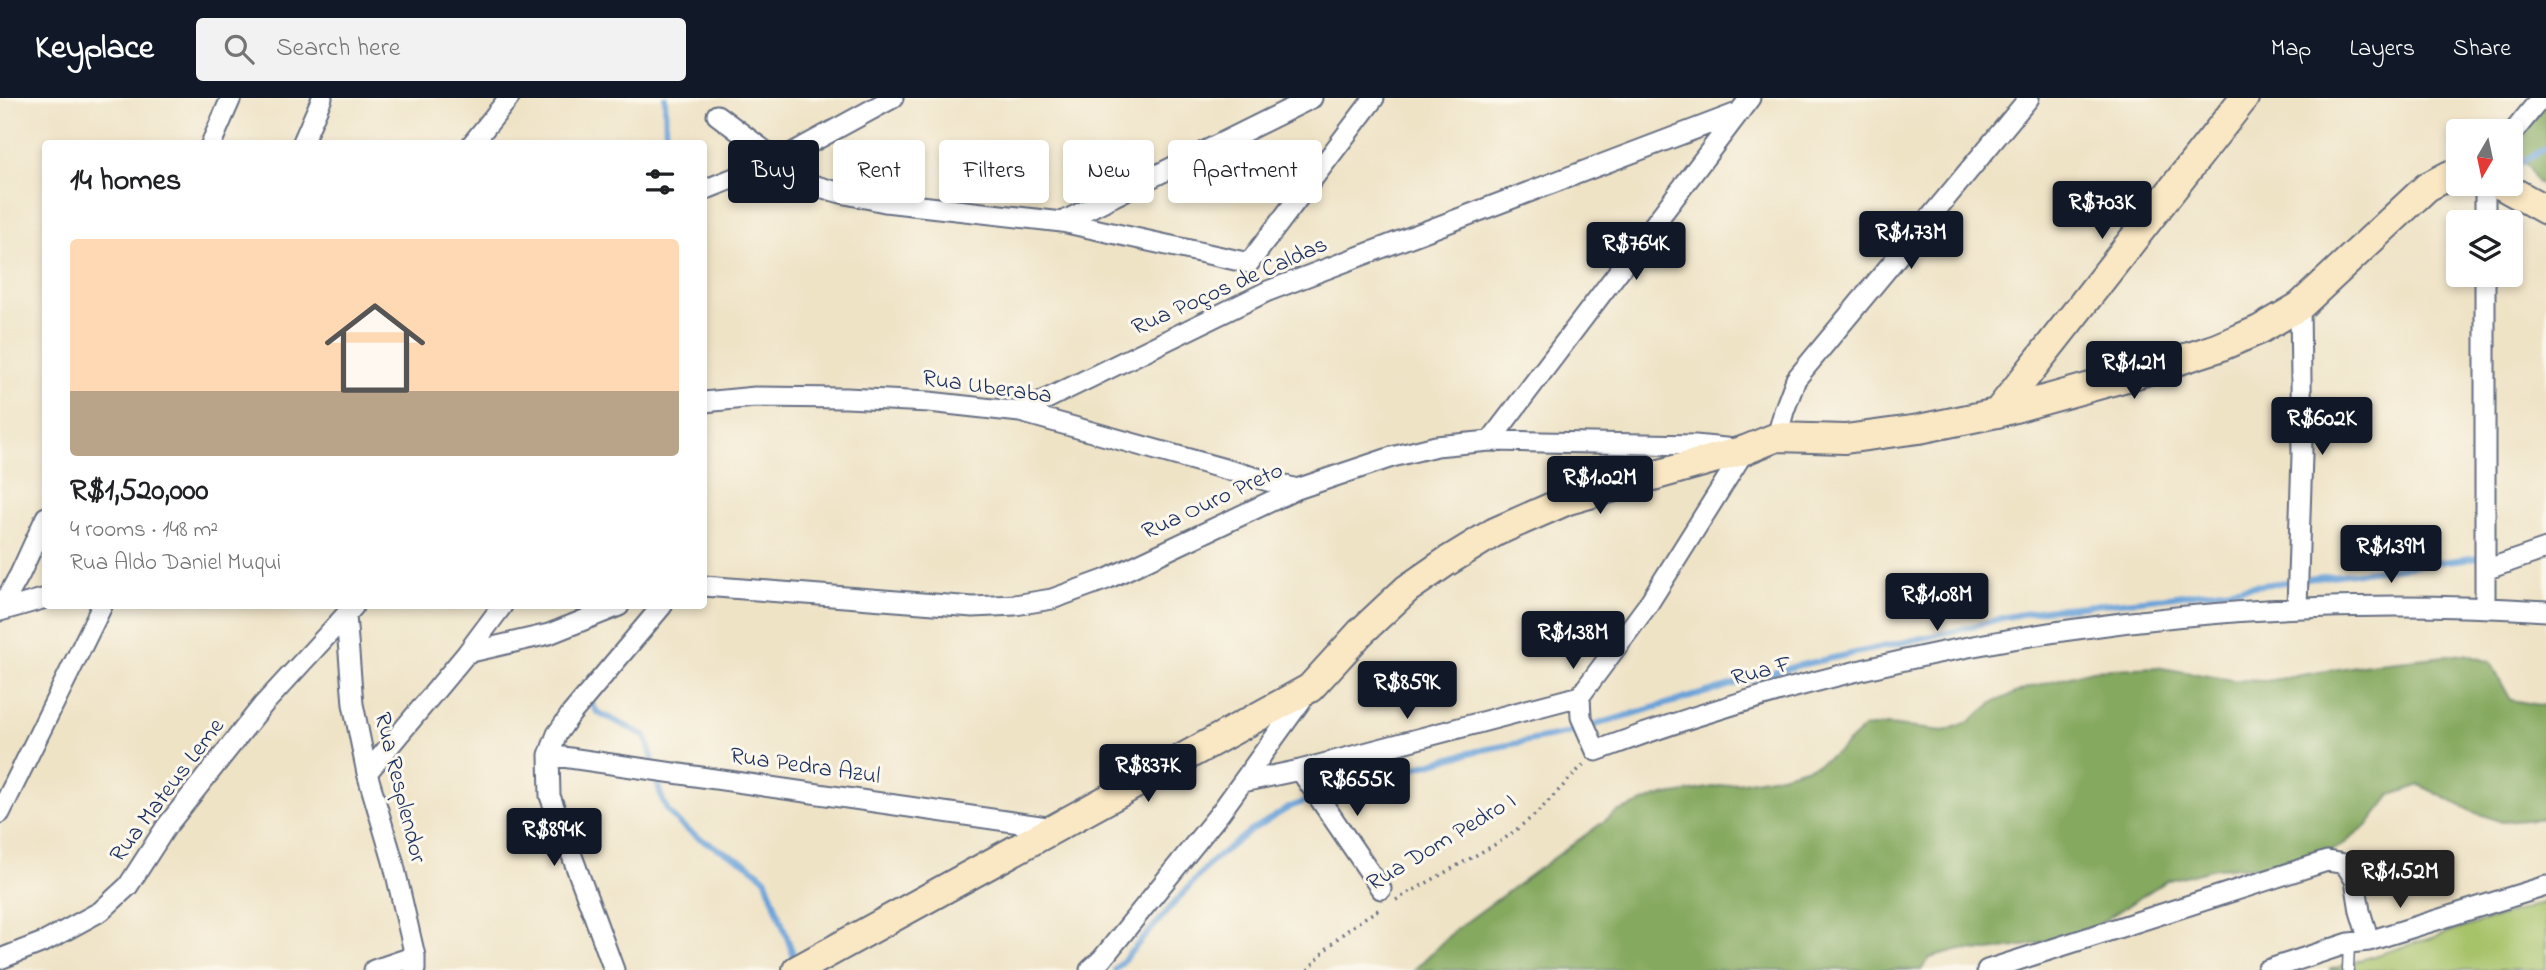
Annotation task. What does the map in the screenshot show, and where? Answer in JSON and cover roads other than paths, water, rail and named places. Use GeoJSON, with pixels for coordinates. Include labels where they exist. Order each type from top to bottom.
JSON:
{"type":"FeatureCollection","features":[{"type":"Feature","properties":{"kind":"street"},"geometry":{"type":"LineString","coordinates":[[213,140],[231,98]]}},
{"type":"Feature","properties":{"kind":"street"},"geometry":{"type":"LineString","coordinates":[[304,140],[323,98]]}},
{"type":"Feature","properties":{"kind":"street"},"geometry":{"type":"LineString","coordinates":[[475,140],[509,98]]}},
{"type":"Feature","properties":{"kind":"street"},"geometry":{"type":"LineString","coordinates":[[816,140],[893,98]]}},
{"type":"Feature","properties":{"kind":"street"},"geometry":{"type":"LineString","coordinates":[[1062,222],[1312,98]]}},
{"type":"Feature","properties":{"kind":"street"},"geometry":{"type":"LineString","coordinates":[[1249,263],[1374,98]]}},
{"type":"Feature","properties":{"kind":"street"},"geometry":{"type":"LineString","coordinates":[[1777,437],[1796,379],[2029,98]]}},
{"type":"Feature","properties":{"kind":"street"},"geometry":{"type":"LineString","coordinates":[[1997,413],[2244,98]]}},
{"type":"Feature","properties":{"kind":"street"},"geometry":{"type":"LineString","coordinates":[[2524,119],[2541,98]]}},
{"type":"Feature","properties":{"kind":"street"},"geometry":{"type":"LineString","coordinates":[[1490,441],[1745,105]]}},
{"type":"Feature","properties":{"kind":"street","name":"Rua Poços de Caldas"},"geometry":{"type":"LineString","coordinates":[[1020,412],[1268,291],[1745,105]]}},
{"type":"Feature","properties":{"kind":"street"},"geometry":{"type":"LineString","coordinates":[[717,115],[751,140]]}},
{"type":"Feature","properties":{"kind":"street"},"geometry":{"type":"LineString","coordinates":[[1090,970],[1125,931],[1243,782],[1310,688],[1407,589],[1495,532],[1568,500],[1745,450],[1777,437],[1846,439],[1919,429],[1997,413],[2130,376],[2217,348],[2259,330],[2300,306],[2427,187],[2446,177]]}},
{"type":"Feature","properties":{"kind":"street"},"geometry":{"type":"LineString","coordinates":[[707,189],[728,180]]}},
{"type":"Feature","properties":{"kind":"street"},"geometry":{"type":"LineString","coordinates":[[819,187],[885,202],[1062,222],[1249,263],[1268,291]]}},
{"type":"Feature","properties":{"kind":"street"},"geometry":{"type":"LineString","coordinates":[[2521,196],[2546,210]]}},
{"type":"Feature","properties":{"kind":"street"},"geometry":{"type":"LineString","coordinates":[[2485,287],[2485,607]]}},
{"type":"Feature","properties":{"kind":"street"},"geometry":{"type":"LineString","coordinates":[[2300,306],[2302,455],[2297,607],[2390,605],[2546,611]]}},
{"type":"Feature","properties":{"kind":"street","name":"Rua Uberaba"},"geometry":{"type":"LineString","coordinates":[[707,402],[755,397],[846,398],[929,402],[1020,412],[1297,489]]}},
{"type":"Feature","properties":{"kind":"street","name":"Rua Ouro Preto"},"geometry":{"type":"LineString","coordinates":[[707,586],[973,607],[1015,605],[1052,599],[1107,579],[1297,489],[1392,457],[1436,446],[1490,441],[1695,445],[1745,450]]}},
{"type":"Feature","properties":{"kind":"street"},"geometry":{"type":"LineString","coordinates":[[1243,782],[1300,770],[1580,696],[1647,606],[1745,450]]}},
{"type":"Feature","properties":{"kind":"street"},"geometry":{"type":"LineString","coordinates":[[0,610],[42,526]]}},
{"type":"Feature","properties":{"kind":"street"},"geometry":{"type":"LineString","coordinates":[[2485,570],[2546,549]]}},
{"type":"Feature","properties":{"kind":"street"},"geometry":{"type":"LineString","coordinates":[[0,610],[42,599]]}},
{"type":"Feature","properties":{"kind":"street","name":"Rua F"},"geometry":{"type":"LineString","coordinates":[[1580,696],[1581,717],[1596,751],[1680,720],[1826,680],[1964,648],[2129,622],[2297,607]]}},
{"type":"Feature","properties":{"kind":"street"},"geometry":{"type":"LineString","coordinates":[[0,813],[101,609]]}},
{"type":"Feature","properties":{"kind":"street"},"geometry":{"type":"LineString","coordinates":[[367,773],[467,653],[500,609]]}},
{"type":"Feature","properties":{"kind":"street"},"geometry":{"type":"LineString","coordinates":[[467,653],[549,634],[612,609]]}},
{"type":"Feature","properties":{"kind":"street"},"geometry":{"type":"LineString","coordinates":[[614,970],[550,796],[549,755],[557,734],[571,714],[659,609]]}},
{"type":"Feature","properties":{"kind":"street","name":"Rua Resplendor"},"geometry":{"type":"LineString","coordinates":[[350,610],[353,704],[367,773],[393,861],[415,963]]}},
{"type":"Feature","properties":{"kind":"street","name":"Rua Mateus Leme"},"geometry":{"type":"LineString","coordinates":[[0,959],[46,941],[101,911],[128,886],[166,827],[255,716],[350,610]]}},
{"type":"Feature","properties":{"kind":"street"},"geometry":{"type":"LineString","coordinates":[[797,970],[1310,688]]}},
{"type":"Feature","properties":{"kind":"street","name":"Rua Pedra Azul"},"geometry":{"type":"LineString","coordinates":[[549,755],[1054,828]]}},
{"type":"Feature","properties":{"kind":"street"},"geometry":{"type":"LineString","coordinates":[[1300,770],[1385,900]]}},
{"type":"Feature","properties":{"kind":"street"},"geometry":{"type":"LineString","coordinates":[[1987,970],[2327,861],[2345,864],[2355,880],[2369,941]]}},
{"type":"Feature","properties":{"kind":"street"},"geometry":{"type":"LineString","coordinates":[[2267,970],[2349,943],[2369,941],[2546,886]]}},
{"type":"Feature","properties":{"kind":"street"},"geometry":{"type":"LineString","coordinates":[[374,970],[415,963]]}},
{"type":"Feature","properties":{"kind":"lane"},"geometry":{"type":"LineString","coordinates":[[2348,970],[2349,943]]}},
{"type":"Feature","properties":{"kind":"waterway"},"geometry":{"type":"LineString","coordinates":[[665,98],[666,140]]}},
{"type":"Feature","properties":{"kind":"waterway"},"geometry":{"type":"LineString","coordinates":[[2524,160],[2546,148]]}},
{"type":"Feature","properties":{"kind":"waterway"},"geometry":{"type":"LineString","coordinates":[[1115,970],[1211,862],[1250,831],[1290,807],[1350,785],[1477,751],[1564,734],[1796,666],[2006,617],[2044,610],[2152,599],[2480,557]]}},
{"type":"Feature","properties":{"kind":"waterway"},"geometry":{"type":"LineString","coordinates":[[589,699],[597,712],[644,735],[664,803],[679,824],[744,862],[766,880],[792,951],[793,962]]}}]}
